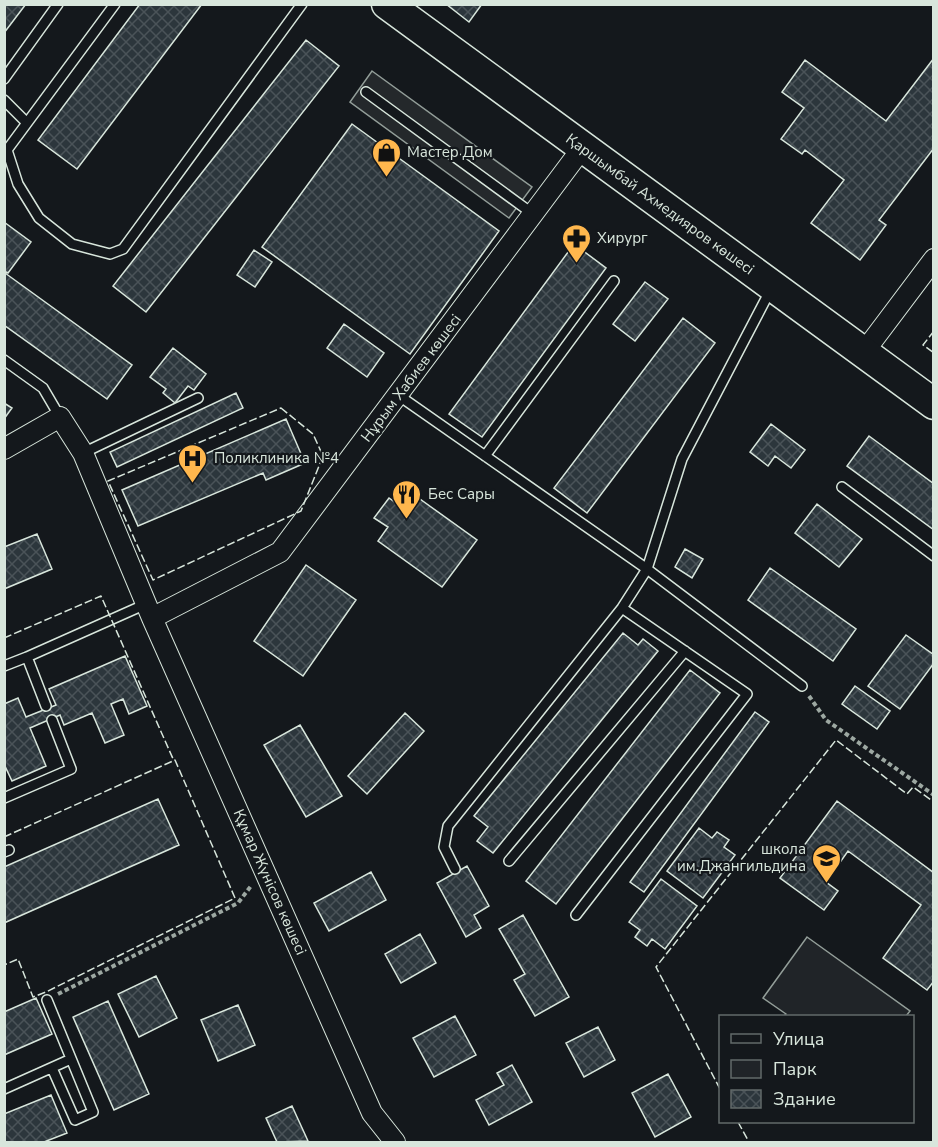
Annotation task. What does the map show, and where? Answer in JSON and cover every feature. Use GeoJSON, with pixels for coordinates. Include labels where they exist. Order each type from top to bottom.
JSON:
{"type":"FeatureCollection","features":[{"type":"Feature","properties":{"kind":"main road","name":"Қаршымбай Ахмедияров көшесі"},"geometry":{"type":"LineString","coordinates":[[387,4],[933,404]]}},
{"type":"Feature","properties":{"kind":"street","name":"Нұрым Хабиев көшесі"},"geometry":{"type":"LineString","coordinates":[[149,611],[280,552],[583,147]]}},
{"type":"Feature","properties":{"kind":"street"},"geometry":{"type":"LineString","coordinates":[[864,352],[933,259]]}},
{"type":"Feature","properties":{"kind":"street"},"geometry":{"type":"LineString","coordinates":[[4,449],[60,417],[83,453],[149,611]]}},
{"type":"Feature","properties":{"kind":"street","name":"Құмар Жүнісов көшесі"},"geometry":{"type":"LineString","coordinates":[[149,611],[372,1113],[394,1143]]}},
{"type":"Feature","properties":{"kind":"lane"},"geometry":{"type":"LineString","coordinates":[[4,79],[58,4]]}},
{"type":"Feature","properties":{"kind":"lane"},"geometry":{"type":"LineString","coordinates":[[115,4],[6,150],[18,184],[39,218],[72,244],[110,254],[123,249],[302,4]]}},
{"type":"Feature","properties":{"kind":"lane"},"geometry":{"type":"LineString","coordinates":[[366,92],[533,214]]}},
{"type":"Feature","properties":{"kind":"lane"},"geometry":{"type":"LineString","coordinates":[[4,100],[27,123]]}},
{"type":"Feature","properties":{"kind":"lane"},"geometry":{"type":"LineString","coordinates":[[485,456],[614,281]]}},
{"type":"Feature","properties":{"kind":"lane"},"geometry":{"type":"LineString","coordinates":[[455,869],[444,847],[448,826],[622,608],[647,569],[682,459],[772,286]]}},
{"type":"Feature","properties":{"kind":"lane"},"geometry":{"type":"LineString","coordinates":[[4,360],[43,388],[60,417]]}},
{"type":"Feature","properties":{"kind":"lane"},"geometry":{"type":"LineString","coordinates":[[398,395],[647,569],[802,686]]}},
{"type":"Feature","properties":{"kind":"lane"},"geometry":{"type":"LineString","coordinates":[[83,453],[198,398]]}},
{"type":"Feature","properties":{"kind":"lane"},"geometry":{"type":"LineString","coordinates":[[842,487],[933,556]]}},
{"type":"Feature","properties":{"kind":"lane"},"geometry":{"type":"LineString","coordinates":[[576,915],[747,694],[622,608]]}},
{"type":"Feature","properties":{"kind":"lane"},"geometry":{"type":"LineString","coordinates":[[4,666],[149,611]]}},
{"type":"Feature","properties":{"kind":"lane"},"geometry":{"type":"LineString","coordinates":[[509,861],[685,651]]}},
{"type":"Feature","properties":{"kind":"lane"},"geometry":{"type":"LineString","coordinates":[[27,657],[46,706]]}},
{"type":"Feature","properties":{"kind":"lane"},"geometry":{"type":"LineString","coordinates":[[4,798],[71,769],[52,720]]}},
{"type":"Feature","properties":{"kind":"lane"},"geometry":{"type":"LineString","coordinates":[[47,1000],[93,1112],[75,1120],[52,1068]]}},
{"type":"Feature","properties":{"kind":"lane"},"geometry":{"type":"LineString","coordinates":[[4,1089],[71,1059]]}},
{"type":"Feature","properties":{"kind":"path"},"geometry":{"type":"LineString","coordinates":[[802,686],[826,720],[933,795]]}},
{"type":"Feature","properties":{"kind":"path"},"geometry":{"type":"LineString","coordinates":[[47,1000],[238,903],[250,887],[267,877]]}},
{"type":"Feature","properties":{"kind":"green space"},"geometry":{"type":"Polygon","coordinates":[[[807,937],[910,1011],[907,1015],[785,1015],[763,998],[807,937]]]}},
{"type":"Feature","properties":{"kind":"shaded area"},"geometry":{"type":"Polygon","coordinates":[[[372,71],[532,187],[509,218],[350,102],[372,71]]]}},
{"type":"Feature","properties":{"kind":"building"},"geometry":{"type":"Polygon","coordinates":[[[4,4],[26,4],[4,33],[4,4]]]}},
{"type":"Feature","properties":{"kind":"building"},"geometry":{"type":"Polygon","coordinates":[[[140,4],[202,4],[77,169],[38,140],[140,4]]]}},
{"type":"Feature","properties":{"kind":"building"},"geometry":{"type":"Polygon","coordinates":[[[446,4],[482,4],[469,22],[446,4]]]}},
{"type":"Feature","properties":{"kind":"building"},"geometry":{"type":"Polygon","coordinates":[[[306,40],[339,66],[146,312],[113,286],[306,40]]]}},
{"type":"Feature","properties":{"kind":"building"},"geometry":{"type":"Polygon","coordinates":[[[934,58],[934,148],[879,220],[886,225],[860,260],[811,223],[844,180],[805,150],[802,154],[781,139],[804,108],[782,92],[805,60],[886,121],[934,58]]]}},
{"type":"Feature","properties":{"kind":"building"},"geometry":{"type":"Polygon","coordinates":[[[352,124],[499,231],[410,354],[262,247],[352,124]]]}},
{"type":"Feature","properties":{"kind":"building"},"geometry":{"type":"Polygon","coordinates":[[[4,222],[31,242],[8,273],[4,271],[4,222]]]}},
{"type":"Feature","properties":{"kind":"building"},"geometry":{"type":"Polygon","coordinates":[[[574,244],[606,268],[482,437],[449,414],[574,244]]]}},
{"type":"Feature","properties":{"kind":"building"},"geometry":{"type":"Polygon","coordinates":[[[254,250],[272,262],[255,287],[237,275],[254,250]]]}},
{"type":"Feature","properties":{"kind":"building"},"geometry":{"type":"Polygon","coordinates":[[[5,273],[132,365],[107,399],[4,325],[5,273]]]}},
{"type":"Feature","properties":{"kind":"building"},"geometry":{"type":"Polygon","coordinates":[[[645,282],[668,299],[635,341],[613,324],[645,282]]]}},
{"type":"Feature","properties":{"kind":"building"},"geometry":{"type":"Polygon","coordinates":[[[683,318],[715,343],[587,513],[554,488],[683,318]]]}},
{"type":"Feature","properties":{"kind":"building"},"geometry":{"type":"Polygon","coordinates":[[[344,324],[384,353],[367,377],[327,348],[344,324]]]}},
{"type":"Feature","properties":{"kind":"building"},"geometry":{"type":"Polygon","coordinates":[[[173,348],[206,374],[194,390],[188,386],[175,403],[163,393],[166,389],[150,377],[173,348]]]}},
{"type":"Feature","properties":{"kind":"building"},"geometry":{"type":"Polygon","coordinates":[[[236,393],[243,408],[117,467],[110,452],[236,393]]]}},
{"type":"Feature","properties":{"kind":"building"},"geometry":{"type":"Polygon","coordinates":[[[4,403],[12,408],[4,419],[4,403]]]}},
{"type":"Feature","properties":{"kind":"building"},"geometry":{"type":"Polygon","coordinates":[[[286,419],[305,463],[266,480],[263,473],[138,526],[122,490],[286,419]]]}},
{"type":"Feature","properties":{"kind":"building"},"geometry":{"type":"Polygon","coordinates":[[[771,424],[805,450],[791,468],[775,456],[768,466],[750,452],[771,424]]]}},
{"type":"Feature","properties":{"kind":"building"},"geometry":{"type":"Polygon","coordinates":[[[869,436],[934,484],[934,530],[847,466],[869,436]]]}},
{"type":"Feature","properties":{"kind":"building"},"geometry":{"type":"Polygon","coordinates":[[[413,494],[477,540],[442,587],[378,541],[388,527],[374,518],[389,498],[403,508],[413,494]]]}},
{"type":"Feature","properties":{"kind":"building"},"geometry":{"type":"Polygon","coordinates":[[[817,504],[862,539],[839,567],[795,533],[817,504]]]}},
{"type":"Feature","properties":{"kind":"building"},"geometry":{"type":"Polygon","coordinates":[[[37,534],[52,569],[4,589],[4,547],[37,534]]]}},
{"type":"Feature","properties":{"kind":"building"},"geometry":{"type":"Polygon","coordinates":[[[685,549],[703,559],[692,578],[675,567],[685,549]]]}},
{"type":"Feature","properties":{"kind":"building"},"geometry":{"type":"Polygon","coordinates":[[[306,565],[356,600],[303,676],[254,641],[306,565]]]}},
{"type":"Feature","properties":{"kind":"building"},"geometry":{"type":"Polygon","coordinates":[[[770,568],[856,629],[833,661],[748,600],[770,568]]]}},
{"type":"Feature","properties":{"kind":"building"},"geometry":{"type":"Polygon","coordinates":[[[623,633],[638,645],[643,639],[658,651],[493,853],[477,841],[488,827],[474,816],[623,633]]]}},
{"type":"Feature","properties":{"kind":"building"},"geometry":{"type":"Polygon","coordinates":[[[906,635],[934,655],[934,663],[900,709],[868,686],[906,635]]]}},
{"type":"Feature","properties":{"kind":"building"},"geometry":{"type":"Polygon","coordinates":[[[125,656],[147,706],[129,714],[123,699],[111,704],[124,735],[105,743],[92,713],[64,725],[60,715],[30,728],[46,766],[12,781],[4,764],[4,704],[18,698],[26,717],[56,705],[49,689],[125,656]]]}},
{"type":"Feature","properties":{"kind":"building"},"geometry":{"type":"Polygon","coordinates":[[[690,670],[720,693],[556,904],[526,881],[690,670]]]}},
{"type":"Feature","properties":{"kind":"building"},"geometry":{"type":"Polygon","coordinates":[[[855,686],[890,711],[877,729],[842,704],[855,686]]]}},
{"type":"Feature","properties":{"kind":"building"},"geometry":{"type":"Polygon","coordinates":[[[755,712],[769,722],[644,892],[630,882],[755,712]]]}},
{"type":"Feature","properties":{"kind":"building"},"geometry":{"type":"Polygon","coordinates":[[[405,713],[424,731],[367,794],[348,776],[405,713]]]}},
{"type":"Feature","properties":{"kind":"building"},"geometry":{"type":"Polygon","coordinates":[[[300,725],[342,796],[306,817],[264,745],[300,725]]]}},
{"type":"Feature","properties":{"kind":"building"},"geometry":{"type":"Polygon","coordinates":[[[158,799],[179,845],[4,923],[4,867],[158,799]]]}},
{"type":"Feature","properties":{"kind":"building"},"geometry":{"type":"Polygon","coordinates":[[[837,801],[934,873],[934,981],[927,990],[883,958],[921,905],[848,851],[826,882],[838,891],[824,910],[780,878],[837,801]]]}},
{"type":"Feature","properties":{"kind":"building"},"geometry":{"type":"Polygon","coordinates":[[[699,828],[712,838],[717,832],[729,840],[724,847],[735,855],[703,898],[667,871],[699,828]]]}},
{"type":"Feature","properties":{"kind":"building"},"geometry":{"type":"Polygon","coordinates":[[[467,866],[489,906],[474,915],[481,928],[466,937],[437,883],[467,866]]]}},
{"type":"Feature","properties":{"kind":"building"},"geometry":{"type":"Polygon","coordinates":[[[371,872],[386,900],[329,931],[314,903],[371,872]]]}},
{"type":"Feature","properties":{"kind":"building"},"geometry":{"type":"Polygon","coordinates":[[[661,879],[697,906],[665,949],[652,939],[647,946],[635,937],[640,930],[629,922],[661,879]]]}},
{"type":"Feature","properties":{"kind":"building"},"geometry":{"type":"Polygon","coordinates":[[[523,915],[569,997],[535,1016],[514,980],[525,974],[499,929],[523,915]]]}},
{"type":"Feature","properties":{"kind":"building"},"geometry":{"type":"Polygon","coordinates":[[[420,934],[436,963],[401,983],[385,954],[420,934]]]}},
{"type":"Feature","properties":{"kind":"building"},"geometry":{"type":"Polygon","coordinates":[[[156,976],[177,1018],[139,1037],[118,994],[156,976]]]}},
{"type":"Feature","properties":{"kind":"building"},"geometry":{"type":"Polygon","coordinates":[[[36,998],[52,1034],[4,1055],[4,1012],[36,998]]]}},
{"type":"Feature","properties":{"kind":"building"},"geometry":{"type":"Polygon","coordinates":[[[108,1001],[149,1094],[114,1110],[73,1017],[108,1001]]]}},
{"type":"Feature","properties":{"kind":"building"},"geometry":{"type":"Polygon","coordinates":[[[238,1005],[255,1045],[218,1061],[201,1020],[238,1005]]]}},
{"type":"Feature","properties":{"kind":"building"},"geometry":{"type":"Polygon","coordinates":[[[455,1016],[476,1055],[434,1077],[413,1038],[455,1016]]]}},
{"type":"Feature","properties":{"kind":"building"},"geometry":{"type":"Polygon","coordinates":[[[598,1027],[615,1060],[584,1077],[566,1043],[598,1027]]]}},
{"type":"Feature","properties":{"kind":"building"},"geometry":{"type":"Polygon","coordinates":[[[512,1065],[532,1102],[489,1125],[476,1100],[504,1085],[497,1073],[512,1065]]]}},
{"type":"Feature","properties":{"kind":"building"},"geometry":{"type":"Polygon","coordinates":[[[668,1074],[691,1117],[655,1137],[632,1093],[668,1074]]]}},
{"type":"Feature","properties":{"kind":"building"},"geometry":{"type":"Polygon","coordinates":[[[51,1095],[67,1133],[44,1142],[4,1142],[4,1114],[51,1095]]]}},
{"type":"Feature","properties":{"kind":"building"},"geometry":{"type":"Polygon","coordinates":[[[292,1106],[308,1141],[277,1142],[266,1118],[292,1106]]]}},
{"type":"Feature","properties":{"kind":"fence"},"geometry":{"type":"LineString","coordinates":[[934,331],[923,345],[934,353]]}},
{"type":"Feature","properties":{"kind":"fence"},"geometry":{"type":"LineString","coordinates":[[281,408],[313,434],[323,456],[301,511],[153,580],[108,481],[281,408]]}},
{"type":"Feature","properties":{"kind":"fence"},"geometry":{"type":"LineString","coordinates":[[4,638],[101,596],[174,761]]}},
{"type":"Feature","properties":{"kind":"fence"},"geometry":{"type":"LineString","coordinates":[[719,1087],[656,967],[836,740],[907,794],[913,787],[934,802]]}},
{"type":"Feature","properties":{"kind":"fence"},"geometry":{"type":"LineString","coordinates":[[4,837],[175,760],[235,898],[33,997],[18,959],[4,965]]}},
{"type":"Feature","properties":{"kind":"fence"},"geometry":{"type":"LineString","coordinates":[[739,1123],[749,1142]]}},
{"type":"Feature","properties":{"kind":"place","name":"Мастер Дом"},"geometry":{"type":"Point","coordinates":[386,178]}},
{"type":"Feature","properties":{"kind":"place","name":"Хирург"},"geometry":{"type":"Point","coordinates":[576,264]}},
{"type":"Feature","properties":{"kind":"place","name":"Поликлиника №4"},"geometry":{"type":"Point","coordinates":[193,484]}},
{"type":"Feature","properties":{"kind":"place","name":"Бес Сары"},"geometry":{"type":"Point","coordinates":[407,520]}},
{"type":"Feature","properties":{"kind":"place","name":"школа им.Джангильдина"},"geometry":{"type":"Point","coordinates":[827,884]}}]}
